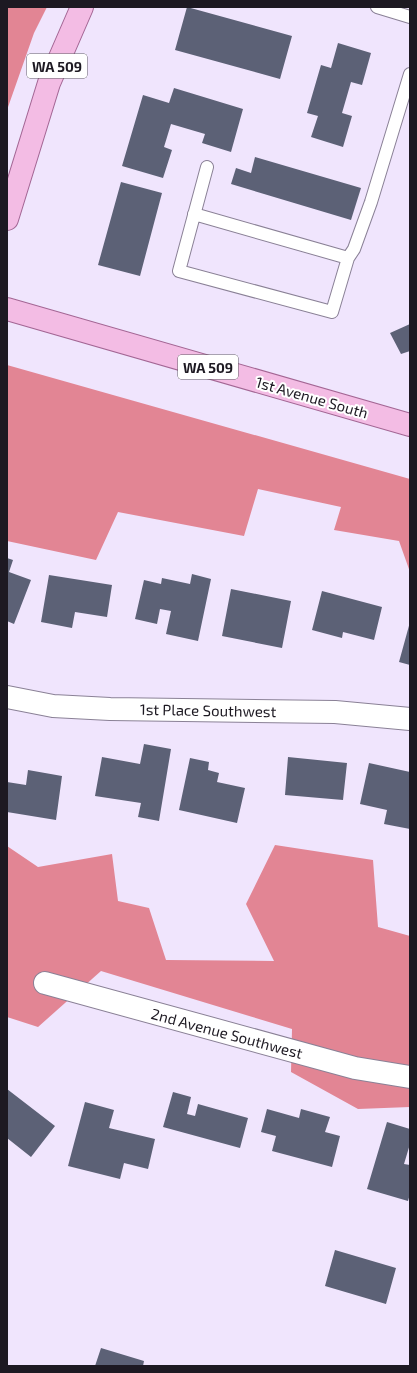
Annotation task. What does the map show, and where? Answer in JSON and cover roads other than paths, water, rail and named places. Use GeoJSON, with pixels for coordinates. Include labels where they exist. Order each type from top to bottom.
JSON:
{"type":"FeatureCollection","features":[{"type":"Feature","properties":{"kind":"main road","name":"WA 509"},"geometry":{"type":"LineString","coordinates":[[7,219],[49,83],[82,7]]}},
{"type":"Feature","properties":{"kind":"main road","name":"1st Avenue South"},"geometry":{"type":"LineString","coordinates":[[7,309],[410,425]]}},
{"type":"Feature","properties":{"kind":"street","name":"1st Place Southwest"},"geometry":{"type":"LineString","coordinates":[[7,697],[53,706],[110,709],[335,712],[410,719]]}},
{"type":"Feature","properties":{"kind":"street","name":"2nd Avenue Southwest"},"geometry":{"type":"LineString","coordinates":[[45,983],[355,1068],[410,1077]]}},
{"type":"Feature","properties":{"kind":"lane"},"geometry":{"type":"LineString","coordinates":[[377,7],[410,17]]}},
{"type":"Feature","properties":{"kind":"lane"},"geometry":{"type":"LineString","coordinates":[[207,167],[178,271],[332,312],[348,258],[354,249],[372,202],[410,74]]}},
{"type":"Feature","properties":{"kind":"lane"},"geometry":{"type":"LineString","coordinates":[[194,214],[348,258]]}}]}
